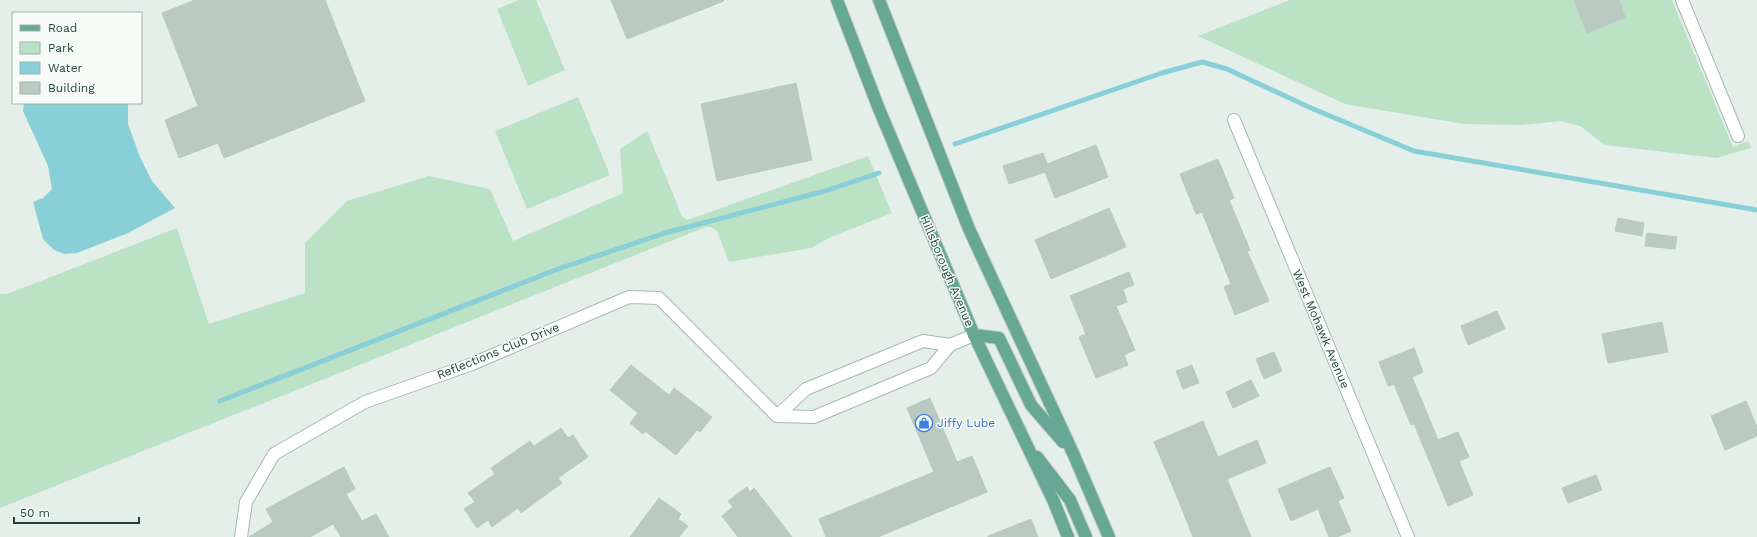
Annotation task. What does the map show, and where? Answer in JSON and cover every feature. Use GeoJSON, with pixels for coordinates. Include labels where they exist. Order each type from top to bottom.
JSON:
{"type":"FeatureCollection","features":[{"type":"Feature","properties":{"kind":"main road","name":"Hillsborough Avenue"},"geometry":{"type":"LineString","coordinates":[[837,0],[879,109],[974,335],[1054,502],[1068,537]]}},
{"type":"Feature","properties":{"kind":"main road"},"geometry":{"type":"LineString","coordinates":[[879,0],[969,230],[1073,453],[1109,537]]}},
{"type":"Feature","properties":{"kind":"main road"},"geometry":{"type":"LineString","coordinates":[[974,335],[999,338],[1031,405],[1073,453]]}},
{"type":"Feature","properties":{"kind":"main road"},"geometry":{"type":"LineString","coordinates":[[1023,439],[1070,500],[1086,537]]}},
{"type":"Feature","properties":{"kind":"street"},"geometry":{"type":"LineString","coordinates":[[1682,0],[1738,136]]}},
{"type":"Feature","properties":{"kind":"street","name":"West Mohawk Avenue"},"geometry":{"type":"LineString","coordinates":[[1234,120],[1408,537]]}},
{"type":"Feature","properties":{"kind":"street","name":"Reflections Club Drive"},"geometry":{"type":"LineString","coordinates":[[241,537],[246,502],[274,454],[365,402],[472,364],[629,297],[659,298],[777,416]]}},
{"type":"Feature","properties":{"kind":"street"},"geometry":{"type":"LineString","coordinates":[[777,416],[814,417],[932,368],[950,345],[974,335]]}},
{"type":"Feature","properties":{"kind":"street"},"geometry":{"type":"LineString","coordinates":[[777,416],[806,389],[923,341],[950,345]]}},
{"type":"Feature","properties":{"kind":"green space"},"geometry":{"type":"Polygon","coordinates":[[[519,0],[536,0],[565,70],[528,86],[497,9],[519,0]]]}},
{"type":"Feature","properties":{"kind":"green space"},"geometry":{"type":"Polygon","coordinates":[[[1290,0],[1672,0],[1733,147],[1748,141],[1751,148],[1716,158],[1605,145],[1580,126],[1561,121],[1522,125],[1464,124],[1345,104],[1198,36],[1290,0]]]}},
{"type":"Feature","properties":{"kind":"green space"},"geometry":{"type":"Polygon","coordinates":[[[578,97],[610,175],[527,209],[495,131],[578,97]]]}},
{"type":"Feature","properties":{"kind":"green space"},"geometry":{"type":"Polygon","coordinates":[[[647,131],[682,216],[687,220],[868,156],[892,213],[831,237],[811,248],[729,262],[717,231],[711,227],[706,227],[0,508],[0,294],[7,294],[177,228],[209,324],[305,293],[305,243],[347,201],[429,176],[490,189],[513,241],[623,193],[620,149],[647,131]]]}},
{"type":"Feature","properties":{"kind":"water"},"geometry":{"type":"Polygon","coordinates":[[[24,104],[128,104],[128,124],[140,157],[152,181],[175,208],[128,233],[77,253],[65,254],[54,250],[43,239],[33,202],[43,198],[52,189],[48,166],[23,111],[24,104]]]}},
{"type":"Feature","properties":{"kind":"building"},"geometry":{"type":"Polygon","coordinates":[[[195,0],[325,0],[365,101],[224,158],[218,143],[179,158],[165,120],[198,106],[162,13],[195,0]]]}},
{"type":"Feature","properties":{"kind":"building"},"geometry":{"type":"Polygon","coordinates":[[[611,0],[723,0],[724,1],[627,39],[611,0]]]}},
{"type":"Feature","properties":{"kind":"building"},"geometry":{"type":"Polygon","coordinates":[[[1574,0],[1619,0],[1625,17],[1587,33],[1574,0]]]}},
{"type":"Feature","properties":{"kind":"building"},"geometry":{"type":"Polygon","coordinates":[[[796,83],[812,160],[717,181],[701,104],[796,83]]]}},
{"type":"Feature","properties":{"kind":"building"},"geometry":{"type":"Polygon","coordinates":[[[1096,145],[1108,177],[1055,198],[1045,172],[1009,184],[1003,166],[1043,153],[1047,164],[1096,145]]]}},
{"type":"Feature","properties":{"kind":"building"},"geometry":{"type":"Polygon","coordinates":[[[1218,159],[1234,198],[1229,200],[1250,250],[1247,251],[1269,301],[1235,315],[1224,287],[1231,284],[1202,212],[1196,214],[1180,174],[1218,159]]]}},
{"type":"Feature","properties":{"kind":"building"},"geometry":{"type":"Polygon","coordinates":[[[1109,208],[1126,247],[1051,279],[1035,240],[1109,208]]]}},
{"type":"Feature","properties":{"kind":"building"},"geometry":{"type":"Polygon","coordinates":[[[1618,218],[1644,223],[1642,236],[1615,231],[1618,218]]]}},
{"type":"Feature","properties":{"kind":"building"},"geometry":{"type":"Polygon","coordinates":[[[1647,233],[1677,237],[1675,249],[1645,246],[1647,233]]]}},
{"type":"Feature","properties":{"kind":"building"},"geometry":{"type":"Polygon","coordinates":[[[1129,272],[1134,285],[1123,289],[1127,302],[1116,306],[1135,350],[1124,355],[1128,365],[1096,378],[1079,337],[1086,334],[1070,296],[1129,272]]]}},
{"type":"Feature","properties":{"kind":"building"},"geometry":{"type":"Polygon","coordinates":[[[1497,311],[1505,329],[1468,345],[1461,326],[1497,311]]]}},
{"type":"Feature","properties":{"kind":"building"},"geometry":{"type":"Polygon","coordinates":[[[1662,322],[1668,352],[1608,363],[1602,334],[1662,322]]]}},
{"type":"Feature","properties":{"kind":"building"},"geometry":{"type":"Polygon","coordinates":[[[1414,348],[1423,372],[1412,377],[1438,440],[1458,432],[1469,457],[1459,461],[1473,495],[1448,506],[1414,424],[1411,425],[1394,384],[1388,386],[1379,362],[1414,348]]]}},
{"type":"Feature","properties":{"kind":"building"},"geometry":{"type":"Polygon","coordinates":[[[1274,352],[1282,371],[1264,379],[1256,359],[1274,352]]]}},
{"type":"Feature","properties":{"kind":"building"},"geometry":{"type":"Polygon","coordinates":[[[631,365],[669,395],[674,388],[712,417],[700,432],[697,430],[676,455],[645,431],[643,434],[630,423],[638,413],[610,390],[631,365]]]}},
{"type":"Feature","properties":{"kind":"building"},"geometry":{"type":"Polygon","coordinates":[[[1192,365],[1199,383],[1183,389],[1176,371],[1192,365]]]}},
{"type":"Feature","properties":{"kind":"building"},"geometry":{"type":"Polygon","coordinates":[[[1251,380],[1259,396],[1233,408],[1226,392],[1251,380]]]}},
{"type":"Feature","properties":{"kind":"building"},"geometry":{"type":"Polygon","coordinates":[[[930,398],[957,462],[972,456],[987,492],[878,537],[826,537],[819,519],[934,472],[907,408],[930,398]]]}},
{"type":"Feature","properties":{"kind":"building"},"geometry":{"type":"Polygon","coordinates":[[[1746,401],[1757,427],[1757,436],[1725,450],[1711,416],[1746,401]]]}},
{"type":"Feature","properties":{"kind":"building"},"geometry":{"type":"Polygon","coordinates":[[[1203,421],[1218,457],[1257,440],[1266,463],[1227,479],[1251,537],[1193,537],[1154,442],[1203,421]]]}},
{"type":"Feature","properties":{"kind":"building"},"geometry":{"type":"Polygon","coordinates":[[[561,428],[568,438],[573,435],[588,457],[558,478],[562,483],[521,513],[518,508],[492,527],[488,520],[477,528],[464,509],[475,502],[468,493],[495,474],[491,468],[530,441],[534,446],[561,428]]]}},
{"type":"Feature","properties":{"kind":"building"},"geometry":{"type":"Polygon","coordinates":[[[344,467],[355,489],[346,494],[362,521],[376,514],[389,537],[341,537],[333,524],[310,537],[249,537],[273,522],[266,509],[344,467]]]}},
{"type":"Feature","properties":{"kind":"building"},"geometry":{"type":"Polygon","coordinates":[[[1330,467],[1344,498],[1338,501],[1351,531],[1337,537],[1329,537],[1318,509],[1291,521],[1278,489],[1330,467]]]}},
{"type":"Feature","properties":{"kind":"building"},"geometry":{"type":"Polygon","coordinates":[[[1596,475],[1602,490],[1568,503],[1562,488],[1596,475]]]}},
{"type":"Feature","properties":{"kind":"building"},"geometry":{"type":"Polygon","coordinates":[[[747,487],[750,492],[754,488],[792,537],[738,537],[722,516],[733,507],[728,501],[747,487]]]}},
{"type":"Feature","properties":{"kind":"building"},"geometry":{"type":"Polygon","coordinates":[[[659,498],[681,514],[678,519],[688,526],[679,537],[630,537],[659,498]]]}},
{"type":"Feature","properties":{"kind":"building"},"geometry":{"type":"Polygon","coordinates":[[[1031,519],[1038,537],[988,537],[988,536],[1031,519]]]}},
{"type":"Feature","properties":{"kind":"waterway"},"geometry":{"type":"LineString","coordinates":[[955,144],[1162,73],[1202,62],[1227,69],[1311,108],[1414,151],[1757,210]]}},
{"type":"Feature","properties":{"kind":"waterway"},"geometry":{"type":"LineString","coordinates":[[220,401],[558,269],[665,233],[825,191],[879,173]]}},
{"type":"Feature","properties":{"kind":"place","name":"Jiffy Lube"},"geometry":{"type":"Point","coordinates":[924,423]}}]}
